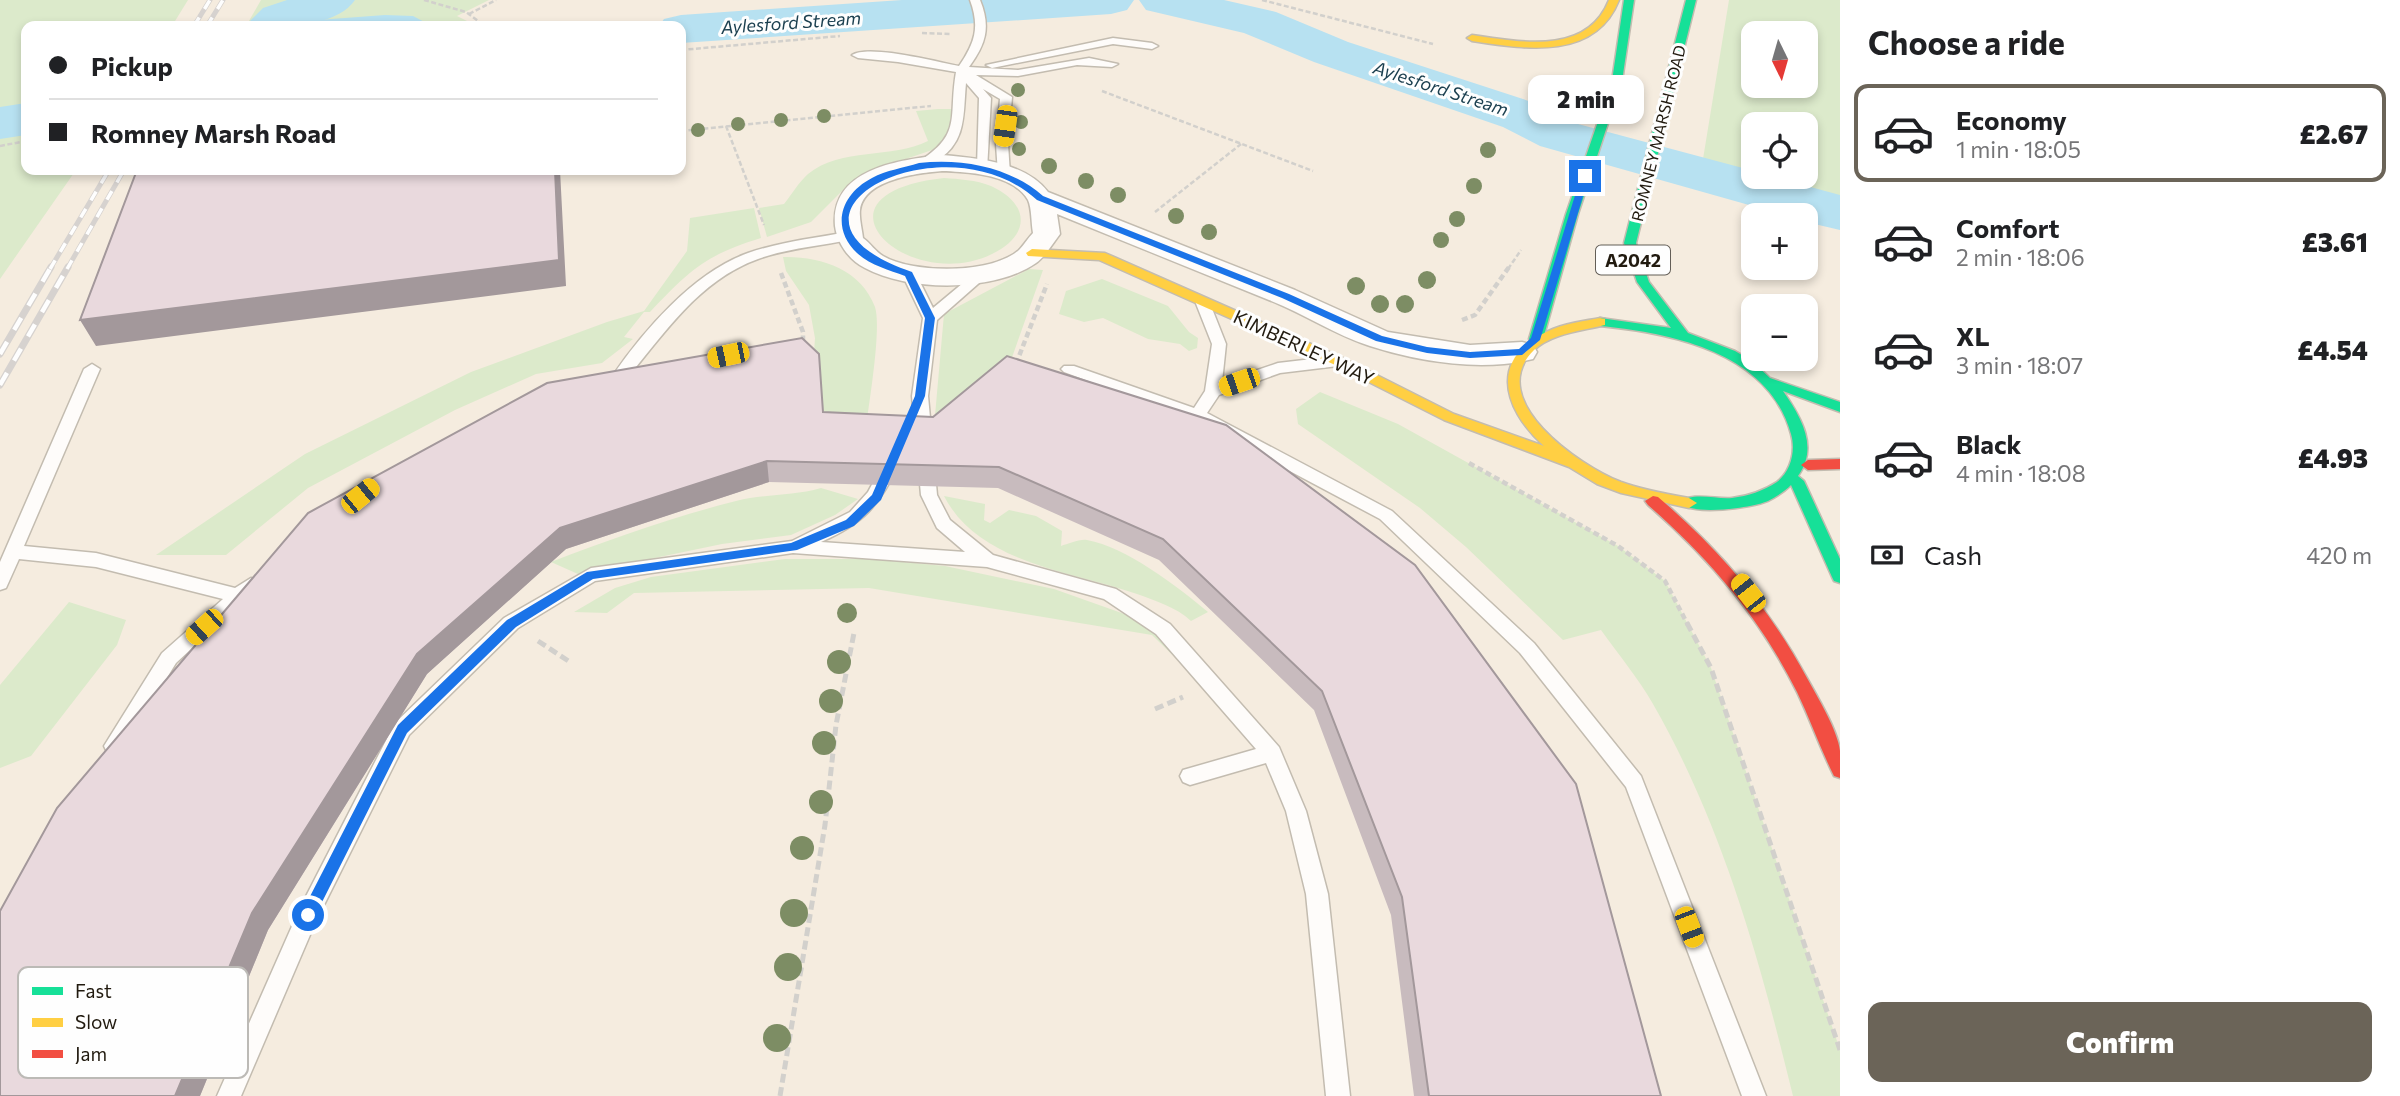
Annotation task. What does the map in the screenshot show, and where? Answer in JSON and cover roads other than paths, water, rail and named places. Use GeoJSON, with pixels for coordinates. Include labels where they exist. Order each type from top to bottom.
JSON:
{"type":"FeatureCollection","features":[{"type":"Feature","properties":{"kind":"main road"},"geometry":{"type":"LineString","coordinates":[[1472,38],[1531,44],[1582,36],[1604,22],[1614,0]]}},
{"type":"Feature","properties":{"kind":"main road"},"geometry":{"type":"LineString","coordinates":[[1529,346],[1564,327],[1600,322],[1640,324],[1683,335],[1746,363],[1772,382],[1797,409],[1810,438],[1808,465],[1797,481],[1772,497],[1737,506],[1693,506],[1647,497],[1606,482],[1571,462],[1537,433],[1517,404],[1512,376],[1529,346],[1617,81],[1629,0]]}},
{"type":"Feature","properties":{"kind":"main road","name":"ROMNEY MARSH ROAD"},"geometry":{"type":"LineString","coordinates":[[1683,335],[1644,289],[1633,264],[1630,243],[1691,0]]}},
{"type":"Feature","properties":{"kind":"main road","name":"KIMBERLEY WAY"},"geometry":{"type":"LineString","coordinates":[[1032,253],[1101,256],[1338,361],[1449,416],[1571,462]]}},
{"type":"Feature","properties":{"kind":"main road"},"geometry":{"type":"LineString","coordinates":[[1772,382],[1840,407]]}},
{"type":"Feature","properties":{"kind":"main road"},"geometry":{"type":"LineString","coordinates":[[1808,465],[1840,464]]}},
{"type":"Feature","properties":{"kind":"main road"},"geometry":{"type":"LineString","coordinates":[[1797,481],[1840,577]]}},
{"type":"Feature","properties":{"kind":"main road"},"geometry":{"type":"LineString","coordinates":[[1647,497],[1688,527],[1724,561],[1760,608],[1819,715],[1840,770]]}},
{"type":"Feature","properties":{"kind":"street"},"geometry":{"type":"LineString","coordinates":[[922,165],[993,171],[1025,185],[1040,198],[1048,216],[1046,235],[1032,253],[1010,267],[980,276],[944,279],[909,274],[871,258],[860,251],[848,236],[844,220],[848,205],[859,191],[876,179],[922,165]]}},
{"type":"Feature","properties":{"kind":"street","name":"KIMBERLEY WAY"},"geometry":{"type":"LineString","coordinates":[[1040,198],[1285,296],[1379,339],[1427,350],[1470,355],[1529,346]]}},
{"type":"Feature","properties":{"kind":"lane"},"geometry":{"type":"LineString","coordinates":[[922,165],[950,147],[955,139],[961,99],[961,71],[982,36],[982,15],[975,0]]}},
{"type":"Feature","properties":{"kind":"lane"},"geometry":{"type":"LineString","coordinates":[[961,71],[1113,41],[1152,46]]}},
{"type":"Feature","properties":{"kind":"lane"},"geometry":{"type":"LineString","coordinates":[[858,55],[890,55],[961,71],[1018,73],[1094,59],[1112,64]]}},
{"type":"Feature","properties":{"kind":"lane"},"geometry":{"type":"LineString","coordinates":[[961,71],[985,99],[993,171]]}},
{"type":"Feature","properties":{"kind":"lane"},"geometry":{"type":"LineString","coordinates":[[961,71],[1006,97],[1002,144],[993,171]]}},
{"type":"Feature","properties":{"kind":"lane"},"geometry":{"type":"LineString","coordinates":[[646,372],[613,380],[696,290],[724,269],[751,257],[848,236]]}},
{"type":"Feature","properties":{"kind":"lane"},"geometry":{"type":"LineString","coordinates":[[909,274],[930,318],[920,396],[929,495],[943,524],[987,560]]}},
{"type":"Feature","properties":{"kind":"lane"},"geometry":{"type":"LineString","coordinates":[[930,318],[980,276]]}},
{"type":"Feature","properties":{"kind":"lane"},"geometry":{"type":"LineString","coordinates":[[1198,415],[1213,391],[1219,344],[1202,301]]}},
{"type":"Feature","properties":{"kind":"lane"},"geometry":{"type":"LineString","coordinates":[[1213,391],[1278,368],[1338,361]]}},
{"type":"Feature","properties":{"kind":"lane"},"geometry":{"type":"LineString","coordinates":[[0,583],[92,369]]}},
{"type":"Feature","properties":{"kind":"lane"},"geometry":{"type":"LineString","coordinates":[[1069,369],[1198,415],[1386,515],[1527,648],[1634,782],[1754,1096]]}},
{"type":"Feature","properties":{"kind":"lane"},"geometry":{"type":"LineString","coordinates":[[793,547],[850,523],[877,497],[920,396]]}},
{"type":"Feature","properties":{"kind":"lane"},"geometry":{"type":"LineString","coordinates":[[248,1052],[308,915],[402,729],[511,623],[591,575],[793,547],[987,560],[1110,594],[1163,629],[1272,753],[1296,811],[1317,894],[1338,1096]]}},
{"type":"Feature","properties":{"kind":"lane"},"geometry":{"type":"LineString","coordinates":[[14,551],[96,560],[239,596]]}},
{"type":"Feature","properties":{"kind":"lane"},"geometry":{"type":"LineString","coordinates":[[103,763],[169,658],[260,578]]}},
{"type":"Feature","properties":{"kind":"lane"},"geometry":{"type":"LineString","coordinates":[[1190,776],[1272,753]]}},
{"type":"Feature","properties":{"kind":"lane"},"geometry":{"type":"LineString","coordinates":[[229,1096],[237,1078]]}},
{"type":"Feature","properties":{"kind":"water"},"geometry":{"type":"Polygon","coordinates":[[[385,15],[413,16],[422,21],[315,21],[385,15]]]}},
{"type":"Feature","properties":{"kind":"waterway"},"geometry":{"type":"LineString","coordinates":[[276,21],[332,0]]}},
{"type":"Feature","properties":{"kind":"waterway","name":"Aylesford Stream"},"geometry":{"type":"LineString","coordinates":[[686,29],[1111,0]]}},
{"type":"Feature","properties":{"kind":"waterway","name":"Aylesford Stream"},"geometry":{"type":"LineString","coordinates":[[1162,0],[1259,22],[1331,52],[1522,116],[1559,135],[1840,213]]}},
{"type":"Feature","properties":{"kind":"waterway","name":"Aylesford Stream"},"geometry":{"type":"LineString","coordinates":[[0,123],[21,120]]}},
{"type":"Feature","properties":{"kind":"railway"},"geometry":{"type":"LineString","coordinates":[[197,21],[210,0]]}},
{"type":"Feature","properties":{"kind":"railway"},"geometry":{"type":"LineString","coordinates":[[210,21],[223,0]]}},
{"type":"Feature","properties":{"kind":"railway"},"geometry":{"type":"LineString","coordinates":[[50,269],[106,175]]}},
{"type":"Feature","properties":{"kind":"railway"},"geometry":{"type":"LineString","coordinates":[[67,269],[121,175]]}},
{"type":"Feature","properties":{"kind":"railway"},"geometry":{"type":"LineString","coordinates":[[0,354],[51,267]]}},
{"type":"Feature","properties":{"kind":"railway"},"geometry":{"type":"LineString","coordinates":[[0,385],[68,267]]}}]}
